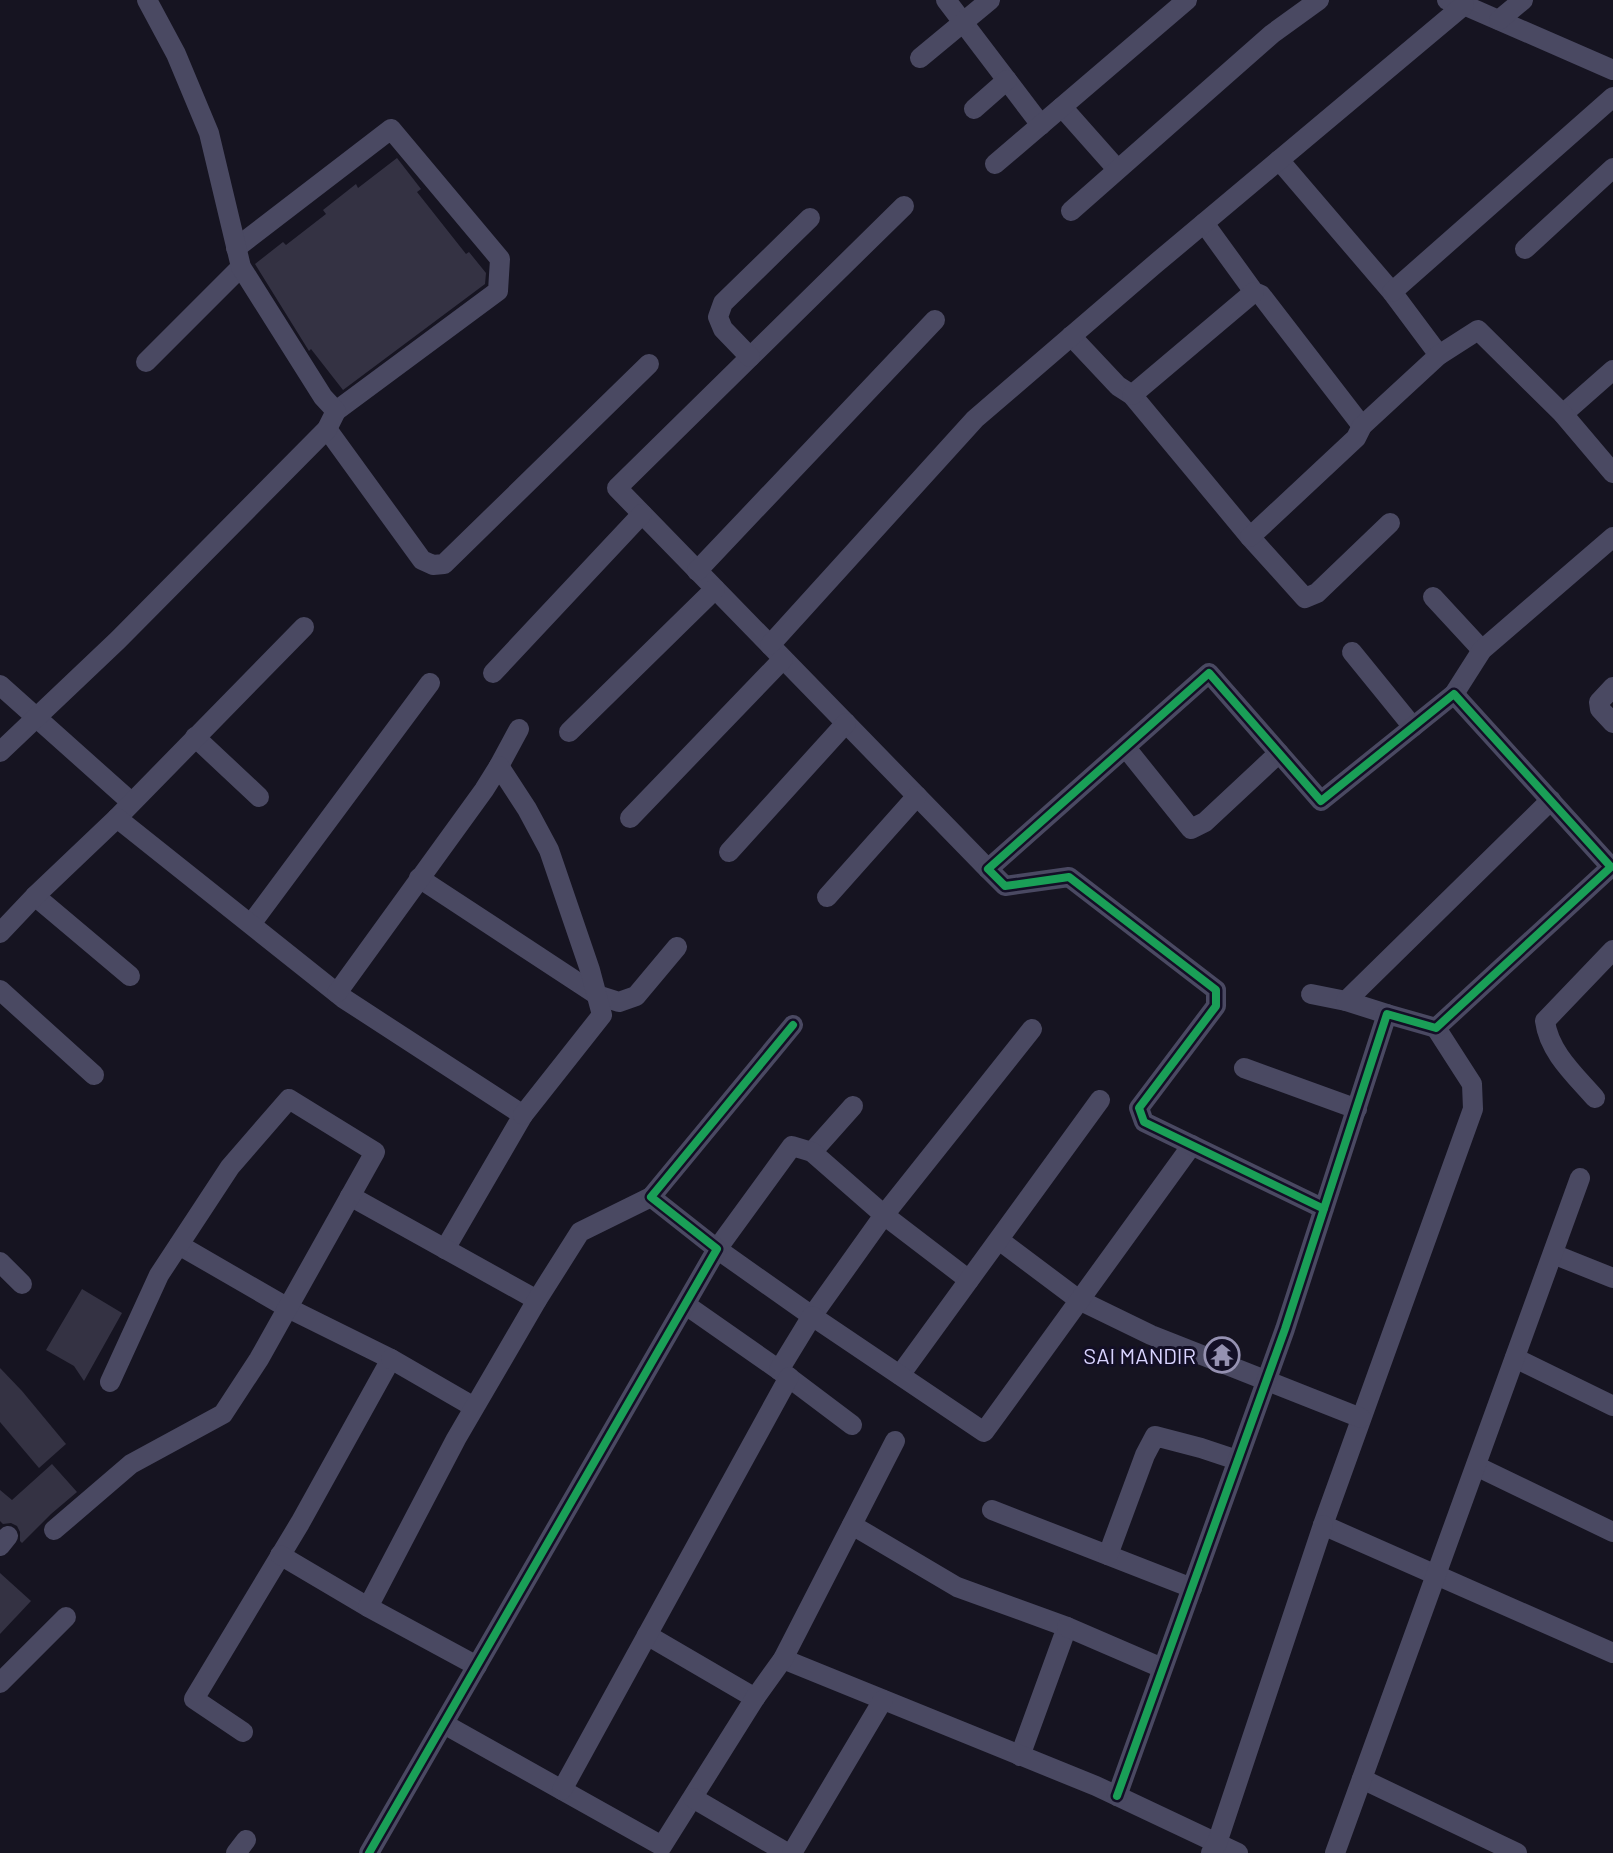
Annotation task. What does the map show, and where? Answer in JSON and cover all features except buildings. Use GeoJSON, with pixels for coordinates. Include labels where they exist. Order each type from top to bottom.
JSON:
{"type":"FeatureCollection","features":[{"type":"Feature","properties":{"kind":"street"},"geometry":{"type":"LineString","coordinates":[[147,0],[176,54],[209,133],[238,258],[323,397],[331,420],[422,560],[433,565],[444,564],[649,364]]}},
{"type":"Feature","properties":{"kind":"street"},"geometry":{"type":"LineString","coordinates":[[946,0],[1041,125]]}},
{"type":"Feature","properties":{"kind":"street"},"geometry":{"type":"LineString","coordinates":[[920,58],[990,0]]}},
{"type":"Feature","properties":{"kind":"street"},"geometry":{"type":"LineString","coordinates":[[995,164],[1187,0]]}},
{"type":"Feature","properties":{"kind":"street"},"geometry":{"type":"LineString","coordinates":[[1071,211],[1272,34],[1319,0]]}},
{"type":"Feature","properties":{"kind":"street"},"geometry":{"type":"LineString","coordinates":[[1499,20],[1523,0]]}},
{"type":"Feature","properties":{"kind":"street"},"geometry":{"type":"LineString","coordinates":[[630,818],[975,419],[1279,160],[1455,2],[1613,70]]}},
{"type":"Feature","properties":{"kind":"street"},"geometry":{"type":"LineString","coordinates":[[974,109],[1007,80]]}},
{"type":"Feature","properties":{"kind":"street"},"geometry":{"type":"LineString","coordinates":[[1392,292],[1613,97]]}},
{"type":"Feature","properties":{"kind":"street"},"geometry":{"type":"LineString","coordinates":[[1062,107],[1117,169]]}},
{"type":"Feature","properties":{"kind":"street"},"geometry":{"type":"LineString","coordinates":[[0,752],[118,640],[331,420],[498,291],[500,259],[391,129],[238,258],[146,362]]}},
{"type":"Feature","properties":{"kind":"street"},"geometry":{"type":"LineString","coordinates":[[1279,160],[1392,292],[1439,355]]}},
{"type":"Feature","properties":{"kind":"street"},"geometry":{"type":"LineString","coordinates":[[1525,249],[1613,168]]}},
{"type":"Feature","properties":{"kind":"street"},"geometry":{"type":"LineString","coordinates":[[904,206],[617,488],[1005,886],[1069,877],[1216,990],[1216,1006],[1139,1108],[1144,1122],[1324,1209]]}},
{"type":"Feature","properties":{"kind":"street"},"geometry":{"type":"LineString","coordinates":[[750,357],[723,329],[718,317],[723,303],[810,218]]}},
{"type":"Feature","properties":{"kind":"street"},"geometry":{"type":"LineString","coordinates":[[1204,223],[1254,292],[1261,295],[1362,426]]}},
{"type":"Feature","properties":{"kind":"street"},"geometry":{"type":"LineString","coordinates":[[1132,395],[1254,292]]}},
{"type":"Feature","properties":{"kind":"street"},"geometry":{"type":"LineString","coordinates":[[697,571],[935,320]]}},
{"type":"Feature","properties":{"kind":"street"},"geometry":{"type":"LineString","coordinates":[[1250,537],[1439,355],[1478,330],[1563,414],[1613,473]]}},
{"type":"Feature","properties":{"kind":"street"},"geometry":{"type":"LineString","coordinates":[[1071,336],[1118,386],[1132,395],[1305,598],[1317,593],[1390,523]]}},
{"type":"Feature","properties":{"kind":"street"},"geometry":{"type":"LineString","coordinates":[[1563,414],[1613,370]]}},
{"type":"Feature","properties":{"kind":"street"},"geometry":{"type":"LineString","coordinates":[[493,673],[642,514]]}},
{"type":"Feature","properties":{"kind":"street"},"geometry":{"type":"LineString","coordinates":[[988,869],[1209,673],[1321,801],[1454,694],[1482,650],[1613,537]]}},
{"type":"Feature","properties":{"kind":"street"},"geometry":{"type":"LineString","coordinates":[[569,732],[715,589]]}},
{"type":"Feature","properties":{"kind":"street"},"geometry":{"type":"LineString","coordinates":[[1433,597],[1482,650]]}},
{"type":"Feature","properties":{"kind":"street"},"geometry":{"type":"LineString","coordinates":[[0,933],[304,627]]}},
{"type":"Feature","properties":{"kind":"street"},"geometry":{"type":"LineString","coordinates":[[1352,652],[1413,727]]}},
{"type":"Feature","properties":{"kind":"street"},"geometry":{"type":"LineString","coordinates":[[251,924],[430,683]]}},
{"type":"Feature","properties":{"kind":"street"},"geometry":{"type":"LineString","coordinates":[[0,685],[38,717],[124,810],[251,924],[337,993],[523,1115]]}},
{"type":"Feature","properties":{"kind":"street"},"geometry":{"type":"LineString","coordinates":[[1613,687],[1599,702],[1600,709],[1613,723]]}},
{"type":"Feature","properties":{"kind":"street"},"geometry":{"type":"LineString","coordinates":[[1436,1028],[1612,868],[1454,694]]}},
{"type":"Feature","properties":{"kind":"street"},"geometry":{"type":"LineString","coordinates":[[729,852],[846,723]]}},
{"type":"Feature","properties":{"kind":"street"},"geometry":{"type":"LineString","coordinates":[[337,993],[499,766],[519,729]]}},
{"type":"Feature","properties":{"kind":"street"},"geometry":{"type":"LineString","coordinates":[[195,737],[259,797]]}},
{"type":"Feature","properties":{"kind":"street"},"geometry":{"type":"LineString","coordinates":[[1126,748],[1191,829],[1205,822],[1279,753]]}},
{"type":"Feature","properties":{"kind":"street"},"geometry":{"type":"LineString","coordinates":[[445,1249],[523,1115],[602,1015],[549,850],[499,766]]}},
{"type":"Feature","properties":{"kind":"street"},"geometry":{"type":"LineString","coordinates":[[827,897],[917,796]]}},
{"type":"Feature","properties":{"kind":"street"},"geometry":{"type":"LineString","coordinates":[[1346,1001],[1551,800]]}},
{"type":"Feature","properties":{"kind":"street"},"geometry":{"type":"LineString","coordinates":[[419,878],[597,995],[619,1002],[636,996],[677,947]]}},
{"type":"Feature","properties":{"kind":"street"},"geometry":{"type":"LineString","coordinates":[[35,896],[130,976]]}},
{"type":"Feature","properties":{"kind":"street"},"geometry":{"type":"LineString","coordinates":[[1595,1098],[1565,1064],[1547,1036],[1545,1021],[1609,963]]}},
{"type":"Feature","properties":{"kind":"street"},"geometry":{"type":"LineString","coordinates":[[0,990],[94,1075]]}},
{"type":"Feature","properties":{"kind":"street"},"geometry":{"type":"LineString","coordinates":[[1214,1848],[1323,1525],[1473,1109],[1472,1084],[1436,1028],[1346,1001],[1311,994]]}},
{"type":"Feature","properties":{"kind":"street"},"geometry":{"type":"LineString","coordinates":[[1117,1796],[1285,1329],[1387,1014]]}},
{"type":"Feature","properties":{"kind":"street"},"geometry":{"type":"LineString","coordinates":[[368,1607],[474,1407],[580,1232],[651,1197],[793,1025]]}},
{"type":"Feature","properties":{"kind":"street"},"geometry":{"type":"LineString","coordinates":[[562,1790],[647,1635],[812,1316],[884,1215],[1032,1029]]}},
{"type":"Feature","properties":{"kind":"street"},"geometry":{"type":"LineString","coordinates":[[1244,1068],[1357,1109]]}},
{"type":"Feature","properties":{"kind":"street"},"geometry":{"type":"LineString","coordinates":[[54,1530],[131,1464],[223,1414],[259,1359],[375,1152],[289,1099],[230,1167],[159,1275],[110,1382]]}},
{"type":"Feature","properties":{"kind":"street"},"geometry":{"type":"LineString","coordinates":[[900,1375],[1100,1100]]}},
{"type":"Feature","properties":{"kind":"street"},"geometry":{"type":"LineString","coordinates":[[812,1152],[853,1106]]}},
{"type":"Feature","properties":{"kind":"street"},"geometry":{"type":"LineString","coordinates":[[651,1197],[717,1249],[984,1432],[1192,1145]]}},
{"type":"Feature","properties":{"kind":"street"},"geometry":{"type":"LineString","coordinates":[[369,1853],[717,1249],[792,1146],[812,1152],[884,1215],[969,1280]]}},
{"type":"Feature","properties":{"kind":"street"},"geometry":{"type":"LineString","coordinates":[[1335,1853],[1580,1178]]}},
{"type":"Feature","properties":{"kind":"street"},"geometry":{"type":"LineString","coordinates":[[350,1196],[537,1300]]}},
{"type":"Feature","properties":{"kind":"street"},"geometry":{"type":"LineString","coordinates":[[999,1240],[1079,1300],[1151,1335],[1361,1418]]}},
{"type":"Feature","properties":{"kind":"street"},"geometry":{"type":"LineString","coordinates":[[179,1245],[288,1308],[391,1359],[474,1407]]}},
{"type":"Feature","properties":{"kind":"street"},"geometry":{"type":"LineString","coordinates":[[1553,1254],[1613,1278]]}},
{"type":"Feature","properties":{"kind":"street"},"geometry":{"type":"LineString","coordinates":[[0,1262],[22,1284]]}},
{"type":"Feature","properties":{"kind":"street"},"geometry":{"type":"LineString","coordinates":[[686,1305],[852,1425]]}},
{"type":"Feature","properties":{"kind":"street"},"geometry":{"type":"LineString","coordinates":[[1515,1358],[1613,1406]]}},
{"type":"Feature","properties":{"kind":"street"},"geometry":{"type":"LineString","coordinates":[[243,1732],[194,1699],[391,1359]]}},
{"type":"Feature","properties":{"kind":"street"},"geometry":{"type":"LineString","coordinates":[[1108,1555],[1155,1436],[1237,1460]]}},
{"type":"Feature","properties":{"kind":"street"},"geometry":{"type":"LineString","coordinates":[[444,1724],[662,1846],[783,1659],[895,1441]]}},
{"type":"Feature","properties":{"kind":"street"},"geometry":{"type":"LineString","coordinates":[[1476,1466],[1613,1532]]}},
{"type":"Feature","properties":{"kind":"street"},"geometry":{"type":"LineString","coordinates":[[992,1510],[1192,1588]]}},
{"type":"Feature","properties":{"kind":"street"},"geometry":{"type":"LineString","coordinates":[[852,1525],[957,1587],[1067,1627],[1162,1668]]}},
{"type":"Feature","properties":{"kind":"street"},"geometry":{"type":"LineString","coordinates":[[1323,1525],[1613,1653]]}},
{"type":"Feature","properties":{"kind":"street"},"geometry":{"type":"LineString","coordinates":[[280,1555],[477,1666]]}},
{"type":"Feature","properties":{"kind":"street"},"geometry":{"type":"LineString","coordinates":[[0,1683],[66,1617]]}},
{"type":"Feature","properties":{"kind":"street"},"geometry":{"type":"LineString","coordinates":[[1020,1756],[1067,1627]]}},
{"type":"Feature","properties":{"kind":"street"},"geometry":{"type":"LineString","coordinates":[[647,1635],[755,1698]]}},
{"type":"Feature","properties":{"kind":"street"},"geometry":{"type":"LineString","coordinates":[[783,1659],[1117,1796],[1214,1848],[1238,1853]]}},
{"type":"Feature","properties":{"kind":"street"},"geometry":{"type":"LineString","coordinates":[[693,1798],[790,1853],[883,1700]]}},
{"type":"Feature","properties":{"kind":"street"},"geometry":{"type":"LineString","coordinates":[[1362,1779],[1517,1853]]}},
{"type":"Feature","properties":{"kind":"cycle path"},"geometry":{"type":"LineString","coordinates":[[1117,1796],[1285,1329],[1387,1014],[1436,1028],[1611,867],[1454,694],[1321,801],[1209,673],[988,869],[1005,886],[1069,877],[1216,990],[1216,1006],[1139,1108],[1144,1122],[1324,1209]]}},
{"type":"Feature","properties":{"kind":"cycle path"},"geometry":{"type":"LineString","coordinates":[[369,1853],[717,1249],[651,1197],[793,1025]]}},
{"type":"Feature","properties":{"kind":"place","name":"SAI MANDIR"},"geometry":{"type":"Point","coordinates":[1222,1355]}}]}
